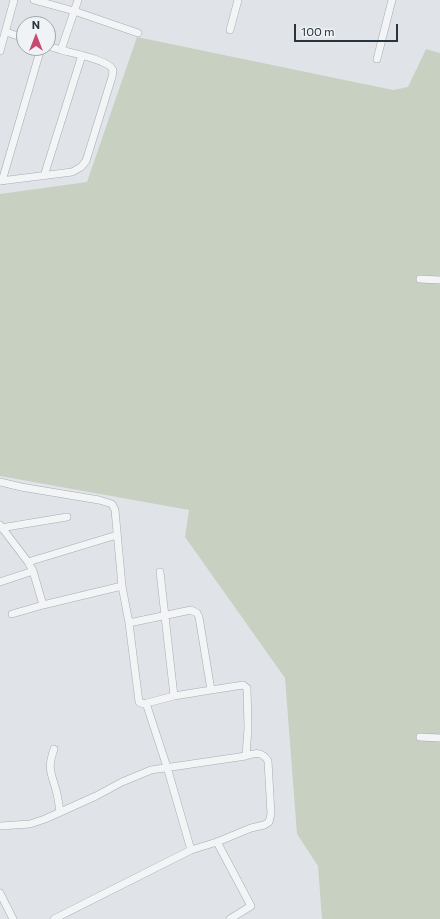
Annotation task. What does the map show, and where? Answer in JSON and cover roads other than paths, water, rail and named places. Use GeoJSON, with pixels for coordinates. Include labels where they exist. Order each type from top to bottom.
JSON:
{"type":"FeatureCollection","features":[{"type":"Feature","properties":{"kind":"street"},"geometry":{"type":"LineString","coordinates":[[0,51],[14,0]]}},
{"type":"Feature","properties":{"kind":"street"},"geometry":{"type":"LineString","coordinates":[[34,0],[74,11],[138,33]]}},
{"type":"Feature","properties":{"kind":"street"},"geometry":{"type":"LineString","coordinates":[[61,50],[78,0]]}},
{"type":"Feature","properties":{"kind":"street"},"geometry":{"type":"LineString","coordinates":[[230,30],[238,0]]}},
{"type":"Feature","properties":{"kind":"street"},"geometry":{"type":"LineString","coordinates":[[377,59],[392,0]]}},
{"type":"Feature","properties":{"kind":"street"},"geometry":{"type":"LineString","coordinates":[[6,32],[16,35]]}},
{"type":"Feature","properties":{"kind":"street"},"geometry":{"type":"LineString","coordinates":[[39,56],[1,181],[44,176],[76,170],[84,164],[88,156],[114,70],[109,64],[56,48]]}},
{"type":"Feature","properties":{"kind":"street"},"geometry":{"type":"LineString","coordinates":[[44,176],[82,55]]}},
{"type":"Feature","properties":{"kind":"street"},"geometry":{"type":"LineString","coordinates":[[420,279],[440,280]]}},
{"type":"Feature","properties":{"kind":"street"},"geometry":{"type":"LineString","coordinates":[[0,482],[111,503],[115,510],[122,586],[129,623],[138,700],[141,704],[174,696],[243,685],[247,688],[248,728],[246,756]]}},
{"type":"Feature","properties":{"kind":"street"},"geometry":{"type":"LineString","coordinates":[[43,605],[33,570],[1,527],[67,517]]}},
{"type":"Feature","properties":{"kind":"street"},"geometry":{"type":"LineString","coordinates":[[28,562],[117,534]]}},
{"type":"Feature","properties":{"kind":"street"},"geometry":{"type":"LineString","coordinates":[[0,582],[33,570]]}},
{"type":"Feature","properties":{"kind":"street"},"geometry":{"type":"LineString","coordinates":[[160,572],[174,696]]}},
{"type":"Feature","properties":{"kind":"street"},"geometry":{"type":"LineString","coordinates":[[12,614],[122,586]]}},
{"type":"Feature","properties":{"kind":"street"},"geometry":{"type":"LineString","coordinates":[[129,623],[191,610],[197,613],[211,690]]}},
{"type":"Feature","properties":{"kind":"street"},"geometry":{"type":"LineString","coordinates":[[146,703],[167,767],[191,850]]}},
{"type":"Feature","properties":{"kind":"street"},"geometry":{"type":"LineString","coordinates":[[420,737],[440,738]]}},
{"type":"Feature","properties":{"kind":"street"},"geometry":{"type":"LineString","coordinates":[[54,749],[49,766],[60,812]]}},
{"type":"Feature","properties":{"kind":"street"},"geometry":{"type":"LineString","coordinates":[[0,826],[30,824],[45,819],[96,796],[138,774],[151,770],[246,756],[257,753],[265,756],[268,760],[270,820],[264,825],[251,828],[217,842],[191,850],[54,919]]}},
{"type":"Feature","properties":{"kind":"street"},"geometry":{"type":"LineString","coordinates":[[217,842],[251,906],[230,919]]}},
{"type":"Feature","properties":{"kind":"street"},"geometry":{"type":"LineString","coordinates":[[0,893],[13,919]]}}]}
